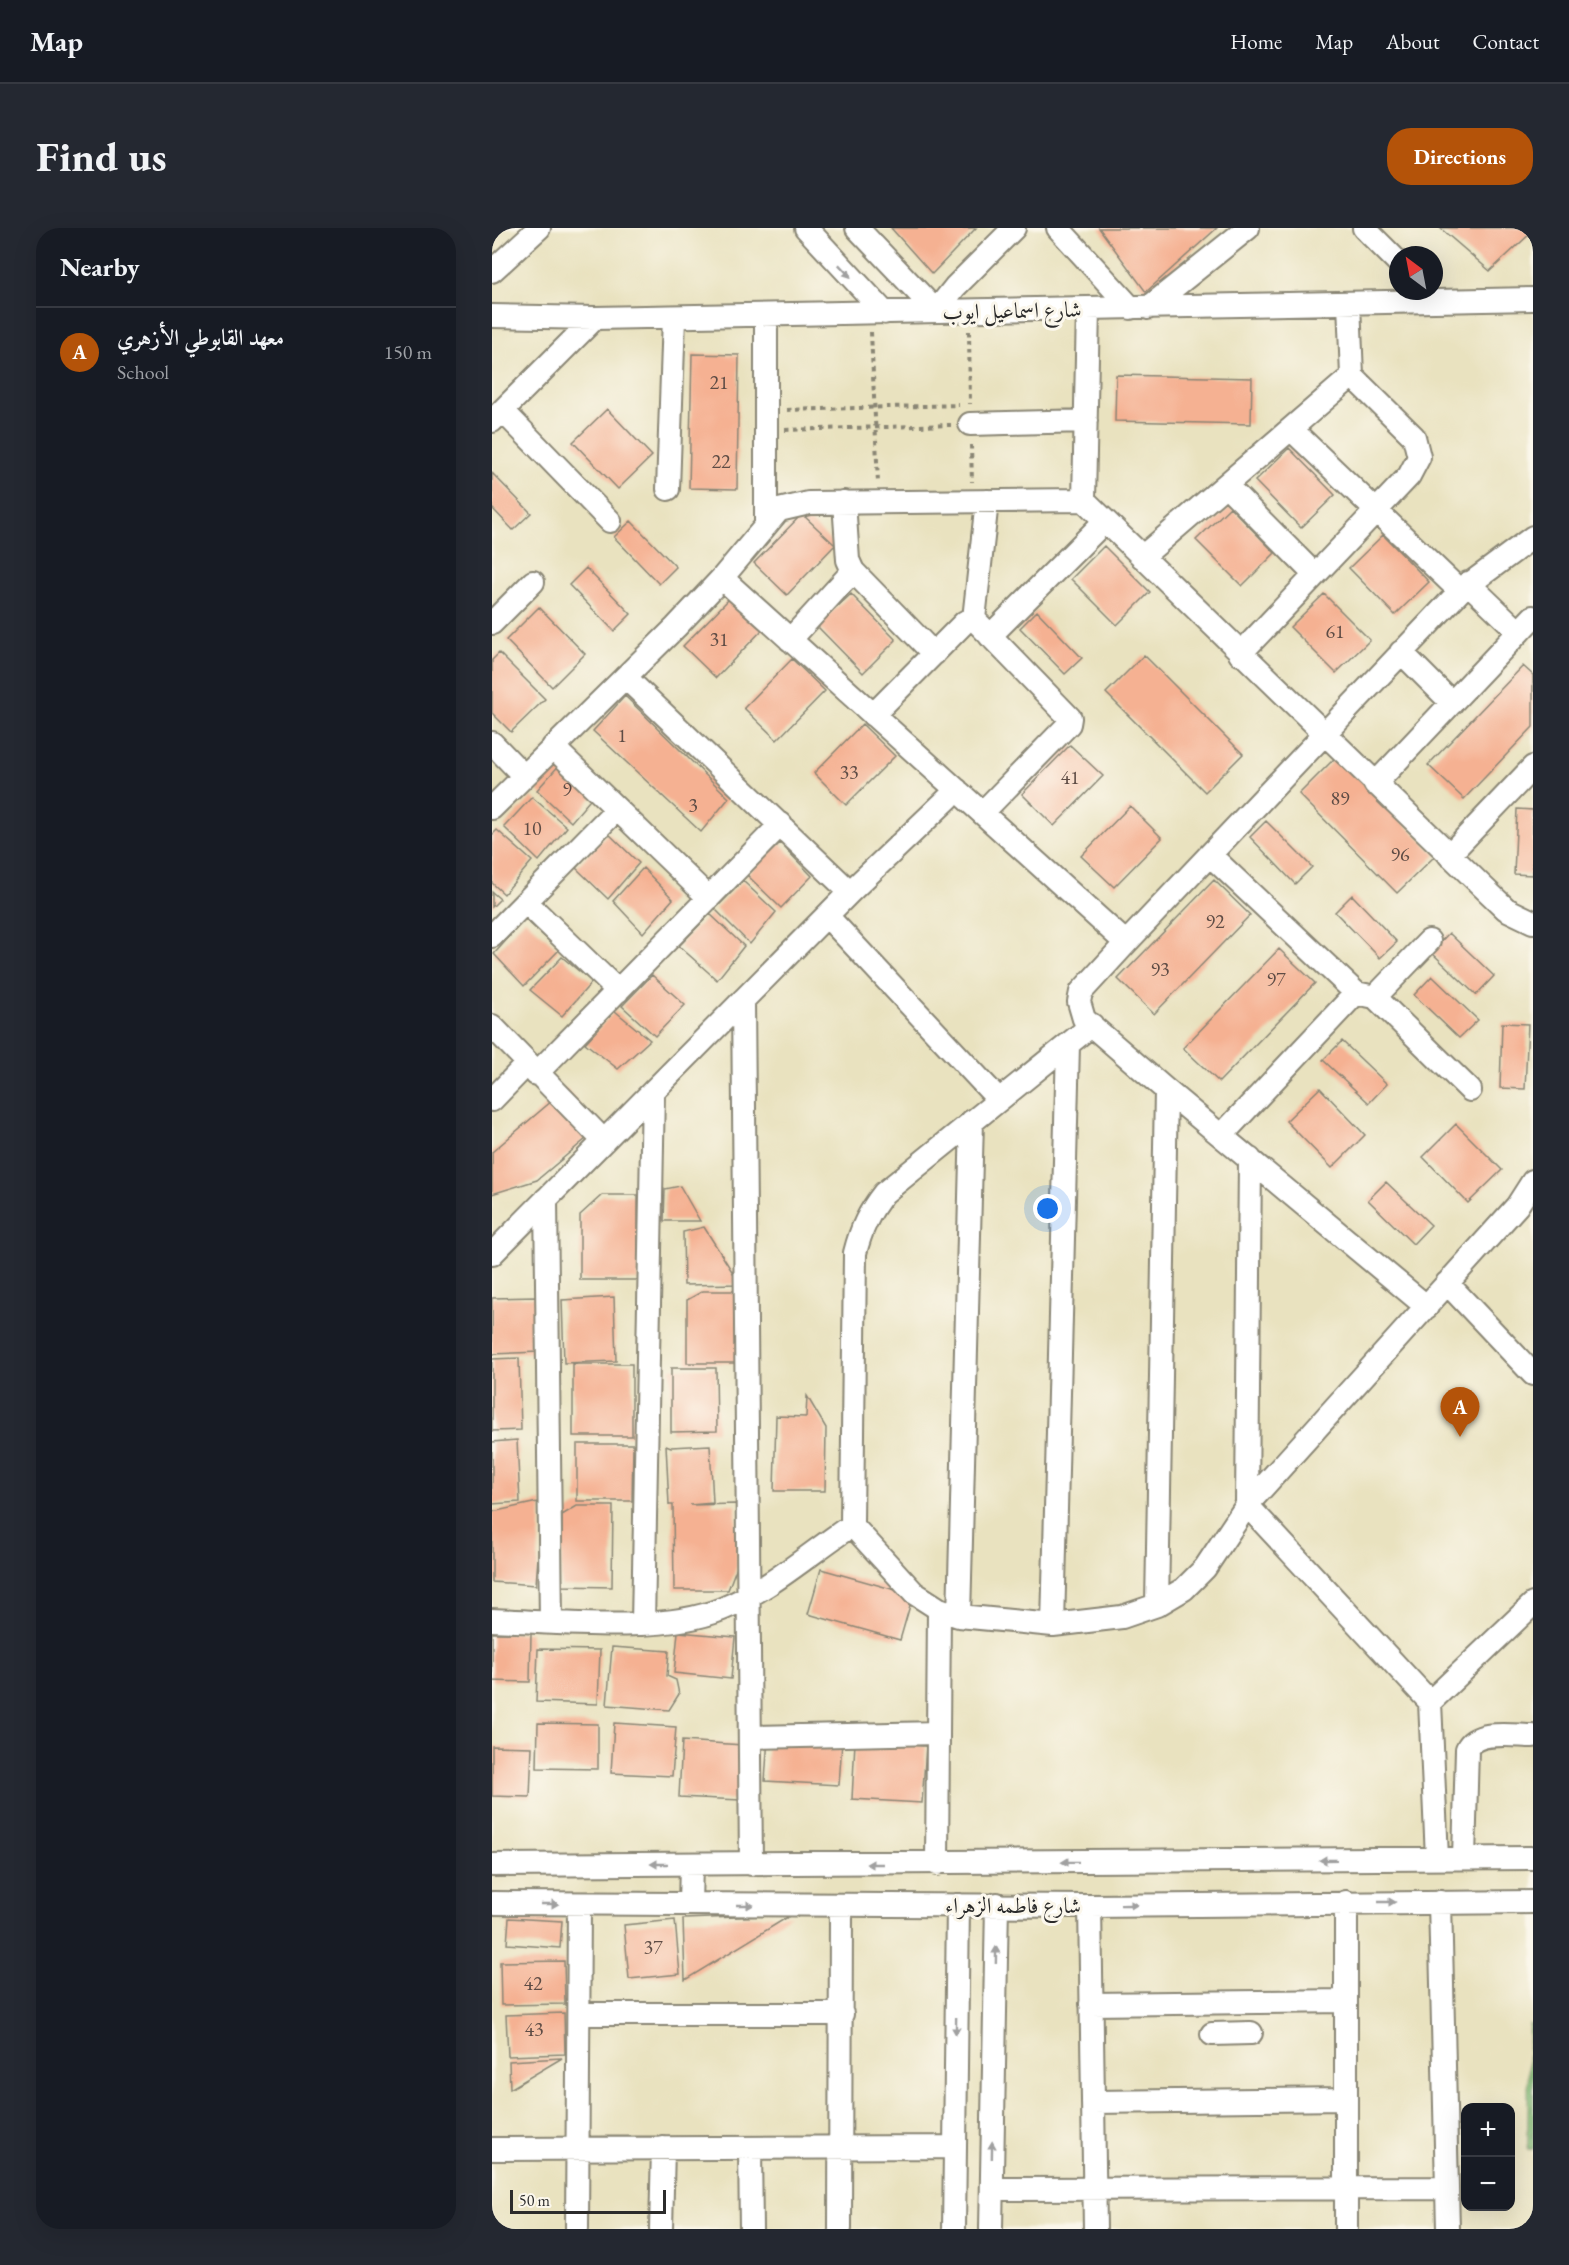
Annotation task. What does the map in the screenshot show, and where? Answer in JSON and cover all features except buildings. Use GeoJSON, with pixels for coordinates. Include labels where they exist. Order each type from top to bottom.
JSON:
{"type":"FeatureCollection","features":[{"type":"Feature","properties":{"kind":"street"},"geometry":{"type":"LineString","coordinates":[[806,228],[878,313]]}},
{"type":"Feature","properties":{"kind":"street"},"geometry":{"type":"LineString","coordinates":[[857,228],[936,311],[955,287],[1014,228]]}},
{"type":"Feature","properties":{"kind":"street"},"geometry":{"type":"LineString","coordinates":[[1058,228],[1139,308],[1248,228]]}},
{"type":"Feature","properties":{"kind":"street"},"geometry":{"type":"LineString","coordinates":[[1364,228],[1389,253]]}},
{"type":"Feature","properties":{"kind":"street"},"geometry":{"type":"LineString","coordinates":[[492,272],[537,229]]}},
{"type":"Feature","properties":{"kind":"street","name":"شارع اسماعيل ايوب"},"geometry":{"type":"LineString","coordinates":[[1443,296],[1533,299]]}},
{"type":"Feature","properties":{"kind":"street","name":"شارع اسماعيل ايوب"},"geometry":{"type":"LineString","coordinates":[[492,316],[674,317],[1349,303],[1389,300]]}},
{"type":"Feature","properties":{"kind":"street"},"geometry":{"type":"LineString","coordinates":[[1240,654],[1416,468],[1418,447],[1414,437],[1352,376],[1349,303]]}},
{"type":"Feature","properties":{"kind":"street"},"geometry":{"type":"LineString","coordinates":[[1084,500],[1088,309]]}},
{"type":"Feature","properties":{"kind":"street"},"geometry":{"type":"LineString","coordinates":[[766,315],[766,525]]}},
{"type":"Feature","properties":{"kind":"street"},"geometry":{"type":"LineString","coordinates":[[669,489],[674,317]]}},
{"type":"Feature","properties":{"kind":"street"},"geometry":{"type":"LineString","coordinates":[[595,318],[495,418],[610,521]]}},
{"type":"Feature","properties":{"kind":"street"},"geometry":{"type":"LineString","coordinates":[[1142,557],[1352,376]]}},
{"type":"Feature","properties":{"kind":"street"},"geometry":{"type":"LineString","coordinates":[[970,424],[1086,421]]}},
{"type":"Feature","properties":{"kind":"street"},"geometry":{"type":"LineString","coordinates":[[1291,429],[1376,510],[1464,587],[1526,624],[1375,784]]}},
{"type":"Feature","properties":{"kind":"street"},"geometry":{"type":"LineString","coordinates":[[1226,485],[1315,575]]}},
{"type":"Feature","properties":{"kind":"street"},"geometry":{"type":"LineString","coordinates":[[492,808],[722,578],[779,510],[796,505],[844,502],[1084,500],[1240,654],[1506,909],[1533,921]]}},
{"type":"Feature","properties":{"kind":"street"},"geometry":{"type":"LineString","coordinates":[[982,813],[1069,724],[1070,718],[974,619],[987,501]]}},
{"type":"Feature","properties":{"kind":"street"},"geometry":{"type":"LineString","coordinates":[[844,502],[848,560],[853,571],[934,654]]}},
{"type":"Feature","properties":{"kind":"street"},"geometry":{"type":"LineString","coordinates":[[990,636],[1105,520]]}},
{"type":"Feature","properties":{"kind":"street"},"geometry":{"type":"LineString","coordinates":[[1427,1307],[1166,1090],[1092,1025],[1080,1011],[1081,992],[1464,587],[1530,543]]}},
{"type":"Feature","properties":{"kind":"street"},"geometry":{"type":"LineString","coordinates":[[790,640],[853,571]]}},
{"type":"Feature","properties":{"kind":"street"},"geometry":{"type":"LineString","coordinates":[[722,578],[1126,944]]}},
{"type":"Feature","properties":{"kind":"street"},"geometry":{"type":"LineString","coordinates":[[492,623],[533,582]]}},
{"type":"Feature","properties":{"kind":"street"},"geometry":{"type":"LineString","coordinates":[[873,715],[965,622],[974,619]]}},
{"type":"Feature","properties":{"kind":"street"},"geometry":{"type":"LineString","coordinates":[[1401,652],[1452,703]]}},
{"type":"Feature","properties":{"kind":"street"},"geometry":{"type":"LineString","coordinates":[[625,677],[850,892]]}},
{"type":"Feature","properties":{"kind":"street"},"geometry":{"type":"LineString","coordinates":[[492,743],[524,776]]}},
{"type":"Feature","properties":{"kind":"street"},"geometry":{"type":"LineString","coordinates":[[554,747],[709,898]]}},
{"type":"Feature","properties":{"kind":"street"},"geometry":{"type":"LineString","coordinates":[[1449,855],[1532,770]]}},
{"type":"Feature","properties":{"kind":"street"},"geometry":{"type":"LineString","coordinates":[[492,1254],[850,892],[957,790]]}},
{"type":"Feature","properties":{"kind":"street"},"geometry":{"type":"LineString","coordinates":[[492,936],[617,809]]}},
{"type":"Feature","properties":{"kind":"street"},"geometry":{"type":"LineString","coordinates":[[492,1100],[531,1070],[618,991],[781,824]]}},
{"type":"Feature","properties":{"kind":"street"},"geometry":{"type":"LineString","coordinates":[[1210,855],[1470,1090]]}},
{"type":"Feature","properties":{"kind":"street"},"geometry":{"type":"LineString","coordinates":[[526,902],[618,991]]}},
{"type":"Feature","properties":{"kind":"street"},"geometry":{"type":"LineString","coordinates":[[826,916],[999,1100]]}},
{"type":"Feature","properties":{"kind":"street"},"geometry":{"type":"LineString","coordinates":[[1222,1135],[1366,995],[1430,941]]}},
{"type":"Feature","properties":{"kind":"street"},"geometry":{"type":"LineString","coordinates":[[743,1000],[751,1864]]}},
{"type":"Feature","properties":{"kind":"street"},"geometry":{"type":"LineString","coordinates":[[1092,1025],[884,1193],[870,1211],[860,1231],[855,1253],[852,1525],[914,1593],[949,1612],[1053,1625],[1122,1617],[1157,1605],[1184,1589],[1205,1568],[1247,1505],[1517,1206],[1533,1180]]}},
{"type":"Feature","properties":{"kind":"street"},"geometry":{"type":"LineString","coordinates":[[492,1026],[531,1070],[604,1141]]}},
{"type":"Feature","properties":{"kind":"street"},"geometry":{"type":"LineString","coordinates":[[1053,1625],[1068,1045]]}},
{"type":"Feature","properties":{"kind":"street"},"geometry":{"type":"LineString","coordinates":[[1157,1605],[1166,1090]]}},
{"type":"Feature","properties":{"kind":"street"},"geometry":{"type":"LineString","coordinates":[[643,1623],[653,1092]]}},
{"type":"Feature","properties":{"kind":"street"},"geometry":{"type":"LineString","coordinates":[[937,1864],[938,1733],[949,1612],[972,1121]]}},
{"type":"Feature","properties":{"kind":"street"},"geometry":{"type":"LineString","coordinates":[[1250,1159],[1247,1505],[1430,1702],[1437,1858]]}},
{"type":"Feature","properties":{"kind":"street"},"geometry":{"type":"LineString","coordinates":[[546,1199],[551,1622]]}},
{"type":"Feature","properties":{"kind":"street"},"geometry":{"type":"LineString","coordinates":[[1447,1283],[1533,1374]]}},
{"type":"Feature","properties":{"kind":"street"},"geometry":{"type":"LineString","coordinates":[[492,1620],[671,1623],[698,1617],[749,1596],[852,1525]]}},
{"type":"Feature","properties":{"kind":"street"},"geometry":{"type":"LineString","coordinates":[[1430,1702],[1533,1604]]}},
{"type":"Feature","properties":{"kind":"street"},"geometry":{"type":"LineString","coordinates":[[750,1737],[938,1733]]}},
{"type":"Feature","properties":{"kind":"street"},"geometry":{"type":"LineString","coordinates":[[1464,1858],[1469,1744],[1478,1737],[1533,1736]]}},
{"type":"Feature","properties":{"kind":"street","name":"شارع فاطمه الزهراء"},"geometry":{"type":"LineString","coordinates":[[492,1865],[937,1864],[1533,1858]]}},
{"type":"Feature","properties":{"kind":"street"},"geometry":{"type":"LineString","coordinates":[[690,1904],[691,1864]]}},
{"type":"Feature","properties":{"kind":"street"},"geometry":{"type":"LineString","coordinates":[[1346,1902],[1346,2229]]}},
{"type":"Feature","properties":{"kind":"street"},"geometry":{"type":"LineString","coordinates":[[1440,1902],[1446,2188],[1449,2229]]}},
{"type":"Feature","properties":{"kind":"street","name":"شارع فاطمه الزهراء"},"geometry":{"type":"LineString","coordinates":[[492,1903],[1090,1906],[1533,1902]]}},
{"type":"Feature","properties":{"kind":"street"},"geometry":{"type":"LineString","coordinates":[[577,2229],[579,1904]]}},
{"type":"Feature","properties":{"kind":"street"},"geometry":{"type":"LineString","coordinates":[[991,2229],[997,1904]]}},
{"type":"Feature","properties":{"kind":"street"},"geometry":{"type":"LineString","coordinates":[[840,2229],[842,1905]]}},
{"type":"Feature","properties":{"kind":"street"},"geometry":{"type":"LineString","coordinates":[[954,2229],[958,1905]]}},
{"type":"Feature","properties":{"kind":"street"},"geometry":{"type":"LineString","coordinates":[[1090,1906],[1095,2229]]}},
{"type":"Feature","properties":{"kind":"street"},"geometry":{"type":"LineString","coordinates":[[1091,2004],[1346,2001]]}},
{"type":"Feature","properties":{"kind":"street"},"geometry":{"type":"LineString","coordinates":[[1229,2002],[1231,2033]]}},
{"type":"Feature","properties":{"kind":"street"},"geometry":{"type":"LineString","coordinates":[[579,2014],[842,2014]]}},
{"type":"Feature","properties":{"kind":"street"},"geometry":{"type":"LineString","coordinates":[[1093,2102],[1345,2099]]}},
{"type":"Feature","properties":{"kind":"street"},"geometry":{"type":"LineString","coordinates":[[492,2149],[954,2147]]}},
{"type":"Feature","properties":{"kind":"street"},"geometry":{"type":"LineString","coordinates":[[661,2229],[663,2148]]}},
{"type":"Feature","properties":{"kind":"street"},"geometry":{"type":"LineString","coordinates":[[750,2148],[751,2229]]}},
{"type":"Feature","properties":{"kind":"street"},"geometry":{"type":"LineString","coordinates":[[992,2189],[1446,2188]]}},
{"type":"Feature","properties":{"kind":"path"},"geometry":{"type":"LineString","coordinates":[[878,313],[875,408],[879,502]]}},
{"type":"Feature","properties":{"kind":"path"},"geometry":{"type":"LineString","coordinates":[[766,421],[875,408],[982,405]]}},
{"type":"Feature","properties":{"kind":"path"},"geometry":{"type":"LineString","coordinates":[[766,421],[876,427],[970,424]]}},
{"type":"Feature","properties":{"kind":"green space"},"geometry":{"type":"Polygon","coordinates":[[[1529,2025],[1533,2025],[1533,2149],[1528,2149],[1529,2025]]]}},
{"type":"Feature","properties":{"kind":"place","name":"معهد القابوطي الأزهري"},"geometry":{"type":"Point","coordinates":[1460,1437]}}]}
